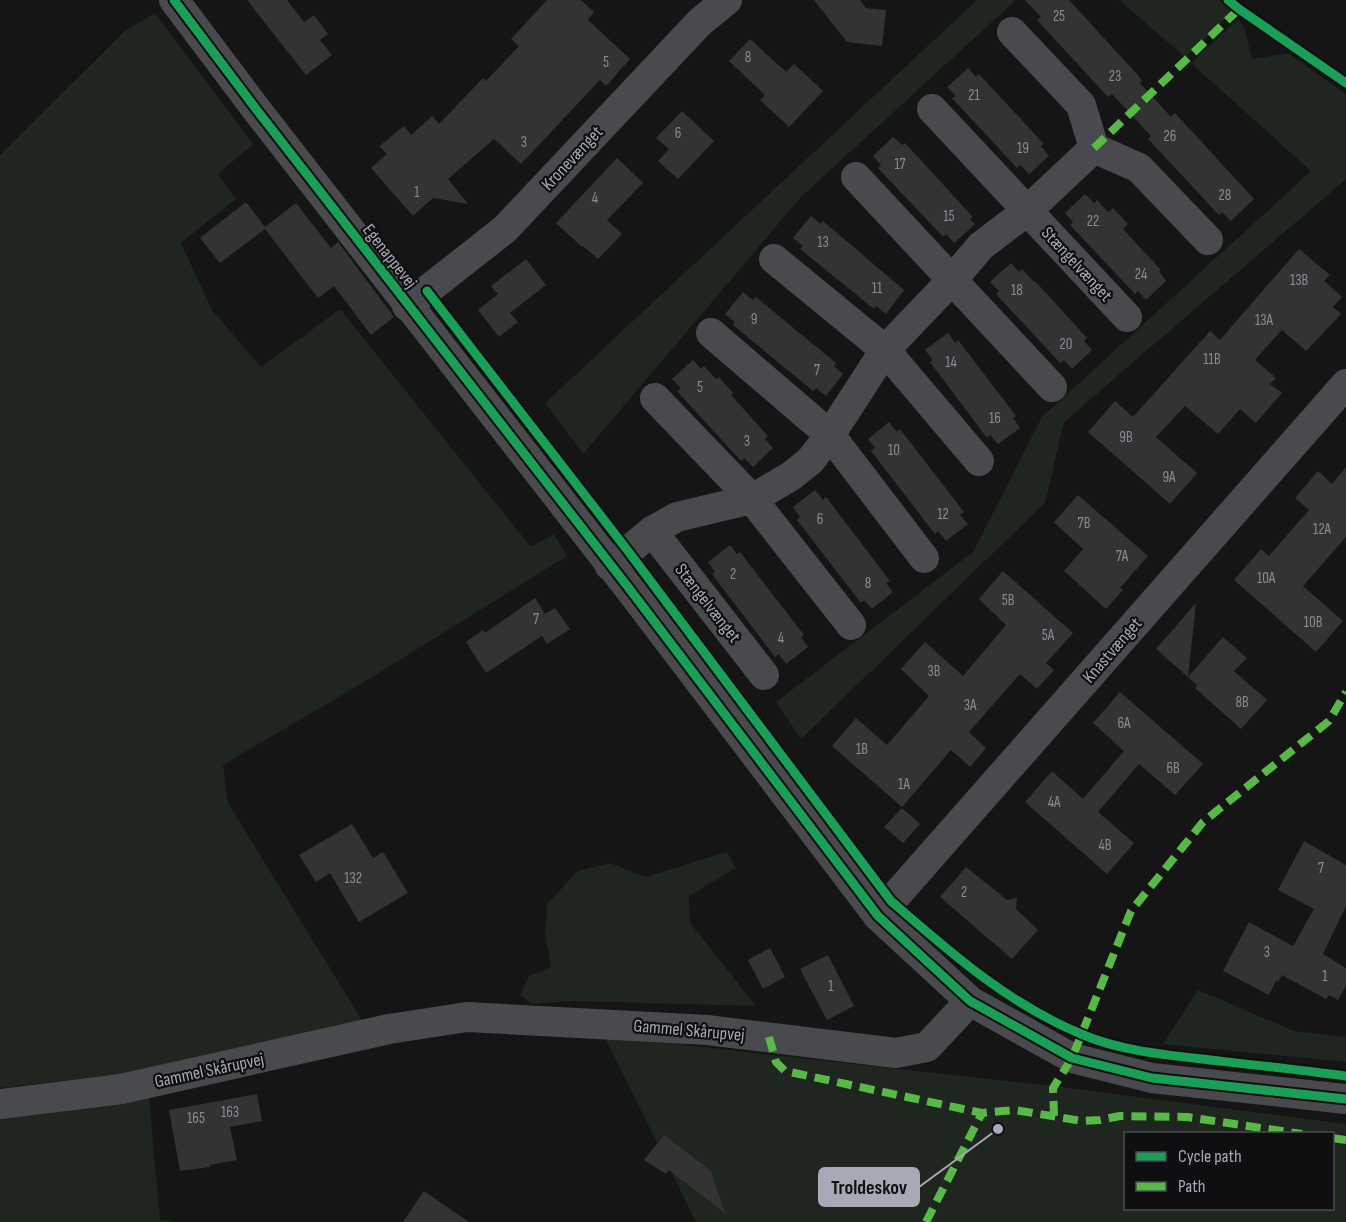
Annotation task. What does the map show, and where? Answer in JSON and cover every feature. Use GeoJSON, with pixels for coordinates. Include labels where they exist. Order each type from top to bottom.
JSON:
{"type":"FeatureCollection","features":[{"type":"Feature","properties":{"kind":"street","name":"Kronevænget"},"geometry":{"type":"LineString","coordinates":[[407,306],[505,229],[700,22],[727,0]]}},
{"type":"Feature","properties":{"kind":"street","name":"Egenappevej"},"geometry":{"type":"LineString","coordinates":[[185,4],[407,306],[878,916],[970,1001]]}},
{"type":"Feature","properties":{"kind":"street"},"geometry":{"type":"LineString","coordinates":[[1012,32],[1081,105],[1094,148],[1139,168],[1208,240]]}},
{"type":"Feature","properties":{"kind":"street","name":"Stængelvænget"},"geometry":{"type":"LineString","coordinates":[[932,109],[1127,317]]}},
{"type":"Feature","properties":{"kind":"street","name":"Stængelvænget"},"geometry":{"type":"LineString","coordinates":[[610,566],[652,531],[677,517],[752,499],[791,476],[810,461],[830,435],[885,350],[981,246],[1027,211],[1094,148]]}},
{"type":"Feature","properties":{"kind":"street"},"geometry":{"type":"LineString","coordinates":[[856,177],[1052,387]]}},
{"type":"Feature","properties":{"kind":"street"},"geometry":{"type":"LineString","coordinates":[[774,259],[885,350],[979,461]]}},
{"type":"Feature","properties":{"kind":"street"},"geometry":{"type":"LineString","coordinates":[[711,333],[830,435],[924,558]]}},
{"type":"Feature","properties":{"kind":"street","name":"Knastvænget"},"geometry":{"type":"LineString","coordinates":[[878,916],[1346,384]]}},
{"type":"Feature","properties":{"kind":"street"},"geometry":{"type":"LineString","coordinates":[[655,398],[752,499],[851,625]]}},
{"type":"Feature","properties":{"kind":"street","name":"Stængelvænget"},"geometry":{"type":"LineString","coordinates":[[652,531],[764,675]]}},
{"type":"Feature","properties":{"kind":"street"},"geometry":{"type":"LineString","coordinates":[[970,1001],[1072,1058],[1152,1078],[1346,1099]]}},
{"type":"Feature","properties":{"kind":"street","name":"Gammel Skårupvej"},"geometry":{"type":"LineString","coordinates":[[0,1104],[121,1089],[389,1029],[467,1017],[707,1030],[896,1053],[927,1047],[970,1001]]}},
{"type":"Feature","properties":{"kind":"shaded area"},"geometry":{"type":"Polygon","coordinates":[[[977,0],[1016,0],[801,197],[583,454],[545,403],[977,0]]]}},
{"type":"Feature","properties":{"kind":"shaded area"},"geometry":{"type":"Polygon","coordinates":[[[1119,0],[1219,0],[1232,12],[1185,57],[1119,0]]]}},
{"type":"Feature","properties":{"kind":"shaded area"},"geometry":{"type":"Polygon","coordinates":[[[155,13],[253,144],[218,174],[236,199],[181,243],[212,310],[261,367],[340,309],[531,547],[554,534],[567,556],[364,682],[223,765],[228,803],[365,1025],[146,1071],[0,1088],[0,155],[125,31],[155,13]]]}},
{"type":"Feature","properties":{"kind":"shaded area"},"geometry":{"type":"Polygon","coordinates":[[[1238,19],[1244,27],[1252,59],[1288,53],[1346,94],[1346,179],[1064,422],[1045,503],[801,739],[776,702],[973,552],[1042,417],[1311,171],[1191,63],[1238,19]]]}},
{"type":"Feature","properties":{"kind":"shaded area"},"geometry":{"type":"Polygon","coordinates":[[[727,852],[736,868],[689,896],[690,923],[756,1006],[572,1001],[532,1004],[520,995],[529,976],[551,967],[545,934],[547,904],[578,871],[610,863],[645,877],[727,852]]]}},
{"type":"Feature","properties":{"kind":"shaded area"},"geometry":{"type":"Polygon","coordinates":[[[1198,990],[1294,1031],[1346,1037],[1346,1062],[1163,1044],[1198,990]]]}},
{"type":"Feature","properties":{"kind":"shaded area"},"geometry":{"type":"Polygon","coordinates":[[[604,1036],[1061,1087],[1346,1124],[1346,1222],[696,1222],[604,1036]]]}},
{"type":"Feature","properties":{"kind":"shaded area"},"geometry":{"type":"Polygon","coordinates":[[[149,1097],[160,1220],[177,1222],[0,1222],[0,1116],[149,1097]]]}},
{"type":"Feature","properties":{"kind":"building"},"geometry":{"type":"Polygon","coordinates":[[[247,0],[287,0],[304,22],[314,15],[328,34],[320,40],[332,55],[306,75],[247,0]]]}},
{"type":"Feature","properties":{"kind":"building"},"geometry":{"type":"Polygon","coordinates":[[[547,0],[581,0],[594,12],[588,20],[630,59],[606,86],[600,80],[521,164],[494,139],[448,179],[468,204],[433,198],[413,216],[371,168],[387,154],[380,147],[381,145],[404,126],[411,135],[432,116],[439,124],[483,78],[486,81],[519,46],[511,39],[547,0]]]}},
{"type":"Feature","properties":{"kind":"building"},"geometry":{"type":"Polygon","coordinates":[[[814,0],[860,0],[866,8],[886,10],[882,46],[847,42],[814,0]]]}},
{"type":"Feature","properties":{"kind":"building"},"geometry":{"type":"Polygon","coordinates":[[[1025,0],[1069,0],[1135,72],[1142,81],[1140,83],[1171,117],[1175,113],[1254,199],[1231,221],[1222,212],[1219,215],[1148,139],[1151,136],[1112,94],[1108,97],[1037,20],[1041,17],[1025,0]]]}},
{"type":"Feature","properties":{"kind":"building"},"geometry":{"type":"Polygon","coordinates":[[[750,39],[786,72],[794,64],[823,91],[789,127],[760,100],[765,95],[729,61],[750,39]]]}},
{"type":"Feature","properties":{"kind":"building"},"geometry":{"type":"Polygon","coordinates":[[[968,68],[976,77],[979,74],[1044,144],[1041,146],[1049,156],[1029,174],[1020,165],[1017,168],[952,98],[956,96],[947,87],[968,68]]]}},
{"type":"Feature","properties":{"kind":"building"},"geometry":{"type":"Polygon","coordinates":[[[682,111],[714,141],[678,179],[658,161],[669,149],[656,138],[682,111]]]}},
{"type":"Feature","properties":{"kind":"building"},"geometry":{"type":"Polygon","coordinates":[[[893,137],[902,145],[905,143],[973,217],[970,219],[975,224],[954,243],[946,234],[943,237],[878,168],[881,165],[873,156],[893,137]]]}},
{"type":"Feature","properties":{"kind":"building"},"geometry":{"type":"Polygon","coordinates":[[[617,158],[643,183],[607,220],[622,234],[598,259],[556,223],[617,158]]]}},
{"type":"Feature","properties":{"kind":"building"},"geometry":{"type":"Polygon","coordinates":[[[1085,194],[1094,203],[1097,200],[1108,212],[1113,208],[1128,224],[1123,229],[1161,270],[1159,272],[1166,281],[1146,300],[1138,291],[1135,294],[1070,225],[1073,222],[1065,213],[1085,194]]]}},
{"type":"Feature","properties":{"kind":"building"},"geometry":{"type":"Polygon","coordinates":[[[246,202],[265,227],[296,203],[331,248],[338,242],[394,317],[371,335],[334,286],[318,298],[265,229],[220,263],[200,238],[246,202]]]}},
{"type":"Feature","properties":{"kind":"building"},"geometry":{"type":"Polygon","coordinates":[[[811,216],[821,224],[823,221],[904,290],[886,314],[876,306],[874,309],[800,249],[803,246],[793,238],[811,216]]]}},
{"type":"Feature","properties":{"kind":"building"},"geometry":{"type":"Polygon","coordinates":[[[1299,249],[1330,275],[1324,281],[1342,297],[1333,307],[1341,314],[1306,351],[1282,330],[1255,360],[1276,378],[1270,384],[1282,393],[1256,423],[1240,409],[1218,434],[1185,406],[1156,437],[1197,473],[1170,504],[1088,432],[1115,401],[1133,417],[1210,331],[1220,340],[1299,249]]]}},
{"type":"Feature","properties":{"kind":"building"},"geometry":{"type":"Polygon","coordinates":[[[526,259],[546,285],[510,313],[518,322],[499,337],[478,310],[498,294],[491,286],[526,259]]]}},
{"type":"Feature","properties":{"kind":"building"},"geometry":{"type":"Polygon","coordinates":[[[1011,263],[1019,272],[1022,269],[1035,281],[1087,338],[1084,341],[1092,350],[1072,369],[1064,360],[1060,363],[996,294],[999,291],[990,282],[1011,263]]]}},
{"type":"Feature","properties":{"kind":"building"},"geometry":{"type":"Polygon","coordinates":[[[743,292],[753,300],[756,297],[836,363],[834,366],[843,374],[826,396],[816,388],[813,391],[733,325],[735,322],[725,314],[743,292]]]}},
{"type":"Feature","properties":{"kind":"building"},"geometry":{"type":"Polygon","coordinates":[[[948,333],[955,343],[958,340],[1016,416],[1013,418],[1020,428],[998,444],[990,435],[987,438],[930,362],[933,360],[925,350],[948,333]]]}},
{"type":"Feature","properties":{"kind":"building"},"geometry":{"type":"Polygon","coordinates":[[[693,360],[701,369],[704,366],[716,379],[719,377],[733,393],[731,395],[768,436],[765,439],[773,448],[753,467],[744,458],[741,461],[677,391],[681,388],[672,379],[693,360]]]}},
{"type":"Feature","properties":{"kind":"building"},"geometry":{"type":"Polygon","coordinates":[[[889,422],[897,432],[900,429],[964,512],[960,515],[968,524],[946,541],[938,531],[935,534],[871,451],[875,448],[868,439],[889,422]]]}},
{"type":"Feature","properties":{"kind":"building"},"geometry":{"type":"Polygon","coordinates":[[[1346,467],[1346,537],[1303,586],[1343,621],[1316,652],[1234,580],[1261,549],[1269,556],[1309,510],[1295,498],[1318,471],[1332,484],[1346,467]]]}},
{"type":"Feature","properties":{"kind":"building"},"geometry":{"type":"Polygon","coordinates":[[[815,490],[823,500],[826,497],[890,581],[886,583],[893,592],[872,609],[864,600],[861,603],[797,520],[800,517],[793,507],[815,490]]]}},
{"type":"Feature","properties":{"kind":"building"},"geometry":{"type":"Polygon","coordinates":[[[1078,495],[1148,556],[1120,588],[1123,590],[1106,609],[1064,571],[1083,549],[1054,522],[1078,495]]]}},
{"type":"Feature","properties":{"kind":"building"},"geometry":{"type":"Polygon","coordinates":[[[730,545],[737,554],[740,552],[804,635],[801,637],[808,647],[786,664],[779,654],[775,657],[712,574],[715,572],[708,562],[730,545]]]}},
{"type":"Feature","properties":{"kind":"building"},"geometry":{"type":"Polygon","coordinates":[[[1003,571],[1073,633],[1046,663],[1054,670],[1037,689],[1020,674],[969,732],[986,748],[970,767],[951,750],[902,807],[832,746],[856,718],[887,745],[929,696],[901,669],[925,642],[963,676],[1006,625],[979,599],[1003,571]]]}},
{"type":"Feature","properties":{"kind":"building"},"geometry":{"type":"Polygon","coordinates":[[[535,598],[545,614],[555,608],[570,629],[547,644],[542,636],[486,673],[466,642],[483,630],[485,633],[535,598]]]}},
{"type":"Feature","properties":{"kind":"building"},"geometry":{"type":"Polygon","coordinates":[[[1196,603],[1188,677],[1156,649],[1196,603]]]}},
{"type":"Feature","properties":{"kind":"building"},"geometry":{"type":"Polygon","coordinates":[[[1223,637],[1247,658],[1234,671],[1267,700],[1241,729],[1195,688],[1197,685],[1188,677],[1223,637]]]}},
{"type":"Feature","properties":{"kind":"building"},"geometry":{"type":"Polygon","coordinates":[[[1120,692],[1203,764],[1175,795],[1139,764],[1098,812],[1134,843],[1107,874],[1025,802],[1052,771],[1083,799],[1124,751],[1093,723],[1120,692]]]}},
{"type":"Feature","properties":{"kind":"building"},"geometry":{"type":"Polygon","coordinates":[[[902,808],[920,824],[903,843],[884,827],[902,808]]]}},
{"type":"Feature","properties":{"kind":"building"},"geometry":{"type":"Polygon","coordinates":[[[352,824],[373,858],[383,852],[408,893],[359,922],[330,873],[316,882],[299,855],[352,824]]]}},
{"type":"Feature","properties":{"kind":"building"},"geometry":{"type":"Polygon","coordinates":[[[1304,841],[1346,865],[1346,906],[1323,954],[1346,968],[1346,986],[1338,1000],[1329,995],[1326,999],[1282,975],[1269,995],[1223,971],[1249,922],[1293,946],[1314,909],[1278,890],[1304,841]]]}},
{"type":"Feature","properties":{"kind":"building"},"geometry":{"type":"Polygon","coordinates":[[[966,867],[1007,900],[1017,898],[1016,909],[1038,930],[1012,959],[940,897],[966,867]]]}},
{"type":"Feature","properties":{"kind":"building"},"geometry":{"type":"Polygon","coordinates":[[[770,948],[785,977],[763,989],[748,960],[770,948]]]}},
{"type":"Feature","properties":{"kind":"building"},"geometry":{"type":"Polygon","coordinates":[[[828,955],[854,1006],[827,1020],[800,969],[828,955]]]}},
{"type":"Feature","properties":{"kind":"building"},"geometry":{"type":"Polygon","coordinates":[[[257,1094],[262,1121],[230,1127],[237,1160],[180,1171],[169,1110],[257,1094]]]}},
{"type":"Feature","properties":{"kind":"building"},"geometry":{"type":"Polygon","coordinates":[[[664,1135],[711,1171],[725,1213],[669,1170],[666,1174],[644,1160],[664,1135]]]}},
{"type":"Feature","properties":{"kind":"building"},"geometry":{"type":"Polygon","coordinates":[[[424,1191],[469,1222],[403,1222],[424,1191]]]}},
{"type":"Feature","properties":{"kind":"marked path"},"geometry":{"type":"LineString","coordinates":[[1094,148],[1239,9]]}},
{"type":"Feature","properties":{"kind":"marked path"},"geometry":{"type":"LineString","coordinates":[[1054,1116],[1053,1088],[1072,1058],[1131,911],[1203,822],[1329,721],[1346,692]]}},
{"type":"Feature","properties":{"kind":"marked path"},"geometry":{"type":"LineString","coordinates":[[769,1037],[776,1062],[785,1071],[982,1113],[1015,1110],[1082,1121],[1120,1116],[1187,1117],[1288,1132]]}},
{"type":"Feature","properties":{"kind":"marked path"},"geometry":{"type":"LineString","coordinates":[[926,1222],[982,1113]]}},
{"type":"Feature","properties":{"kind":"marked path"},"geometry":{"type":"LineString","coordinates":[[1334,1138],[1346,1140]]}},
{"type":"Feature","properties":{"kind":"cycle path"},"geometry":{"type":"LineString","coordinates":[[174,0],[256,109],[628,587],[878,916],[970,1001],[1072,1058],[1152,1078],[1346,1099]]}},
{"type":"Feature","properties":{"kind":"cycle path"},"geometry":{"type":"LineString","coordinates":[[1228,0],[1346,83]]}},
{"type":"Feature","properties":{"kind":"cycle path"},"geometry":{"type":"LineString","coordinates":[[427,291],[628,551],[891,901],[913,920],[958,958],[1004,992],[1054,1022],[1096,1040],[1161,1054],[1346,1076]]}},
{"type":"Feature","properties":{"kind":"place","name":"Troldeskov"},"geometry":{"type":"Point","coordinates":[998,1129]}}]}
